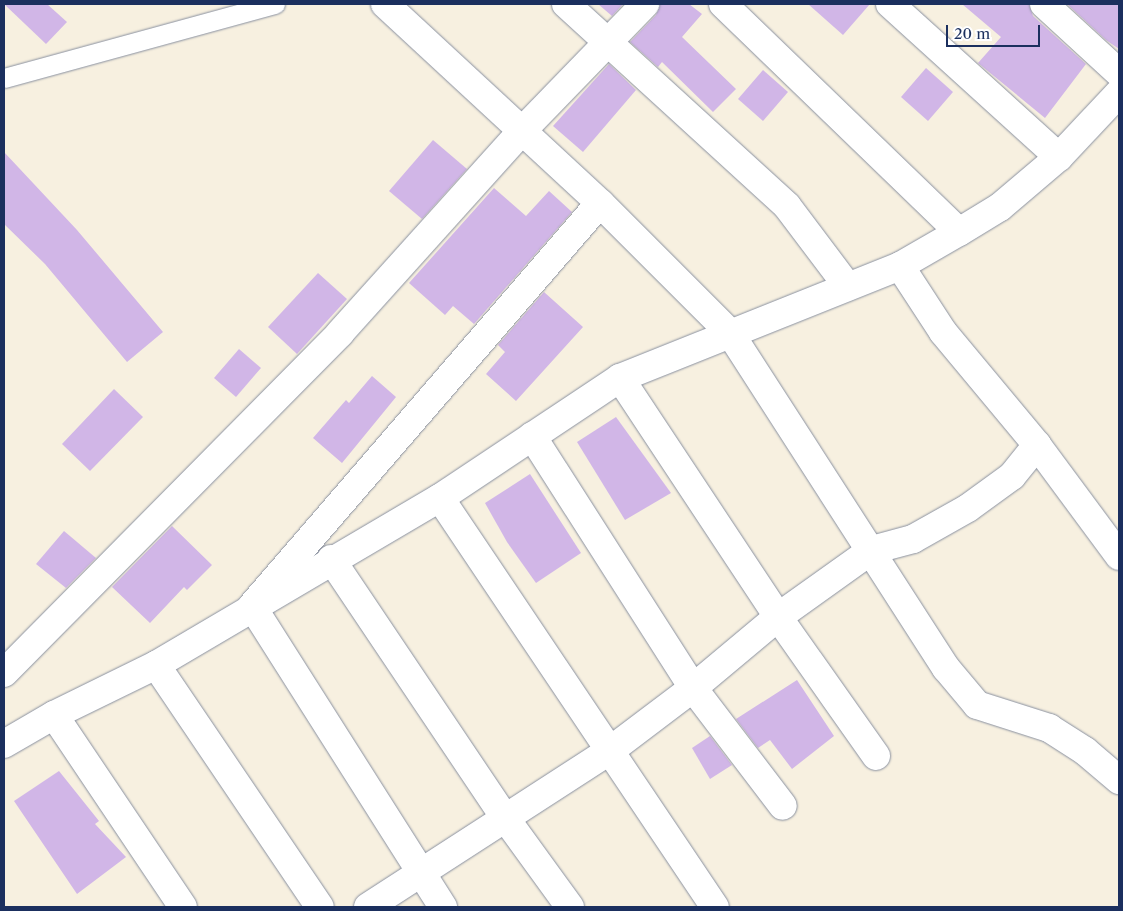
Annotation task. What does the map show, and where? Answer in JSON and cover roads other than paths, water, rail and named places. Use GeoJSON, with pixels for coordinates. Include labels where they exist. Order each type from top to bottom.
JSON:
{"type":"FeatureCollection","features":[{"type":"Feature","properties":{"kind":"street"},"geometry":{"type":"LineString","coordinates":[[385,4],[600,202],[730,333],[872,550],[946,668],[977,705],[1049,728],[1085,751],[1119,780]]}},
{"type":"Feature","properties":{"kind":"street"},"geometry":{"type":"LineString","coordinates":[[566,4],[606,43],[788,206],[848,287]]}},
{"type":"Feature","properties":{"kind":"street"},"geometry":{"type":"LineString","coordinates":[[4,673],[340,333],[522,131],[645,4]]}},
{"type":"Feature","properties":{"kind":"street"},"geometry":{"type":"LineString","coordinates":[[723,4],[959,232]]}},
{"type":"Feature","properties":{"kind":"street"},"geometry":{"type":"LineString","coordinates":[[890,4],[1060,157]]}},
{"type":"Feature","properties":{"kind":"street"},"geometry":{"type":"LineString","coordinates":[[1044,4],[1119,73]]}},
{"type":"Feature","properties":{"kind":"street"},"geometry":{"type":"LineString","coordinates":[[4,744],[54,715],[156,665],[252,606],[440,498],[620,378],[900,266],[959,232],[1000,207],[1060,157],[1119,93]]}},
{"type":"Feature","properties":{"kind":"street"},"geometry":{"type":"LineString","coordinates":[[252,606],[600,202]]}},
{"type":"Feature","properties":{"kind":"street"},"geometry":{"type":"LineString","coordinates":[[900,266],[943,332],[1037,444],[1119,556]]}},
{"type":"Feature","properties":{"kind":"street"},"geometry":{"type":"LineString","coordinates":[[620,378],[778,617],[876,756]]}},
{"type":"Feature","properties":{"kind":"street"},"geometry":{"type":"LineString","coordinates":[[532,436],[694,688],[783,806]]}},
{"type":"Feature","properties":{"kind":"street"},"geometry":{"type":"LineString","coordinates":[[368,907],[611,750],[694,688],[778,617],[872,550],[913,540],[968,508],[1012,476],[1037,444]]}},
{"type":"Feature","properties":{"kind":"street"},"geometry":{"type":"LineString","coordinates":[[440,498],[715,907]]}},
{"type":"Feature","properties":{"kind":"street"},"geometry":{"type":"LineString","coordinates":[[331,560],[506,819],[570,907]]}},
{"type":"Feature","properties":{"kind":"street"},"geometry":{"type":"LineString","coordinates":[[252,606],[443,907]]}},
{"type":"Feature","properties":{"kind":"street"},"geometry":{"type":"LineString","coordinates":[[156,665],[320,907]]}},
{"type":"Feature","properties":{"kind":"street"},"geometry":{"type":"LineString","coordinates":[[54,715],[183,907]]}},
{"type":"Feature","properties":{"kind":"lane"},"geometry":{"type":"LineString","coordinates":[[4,78],[275,4]]}}]}
